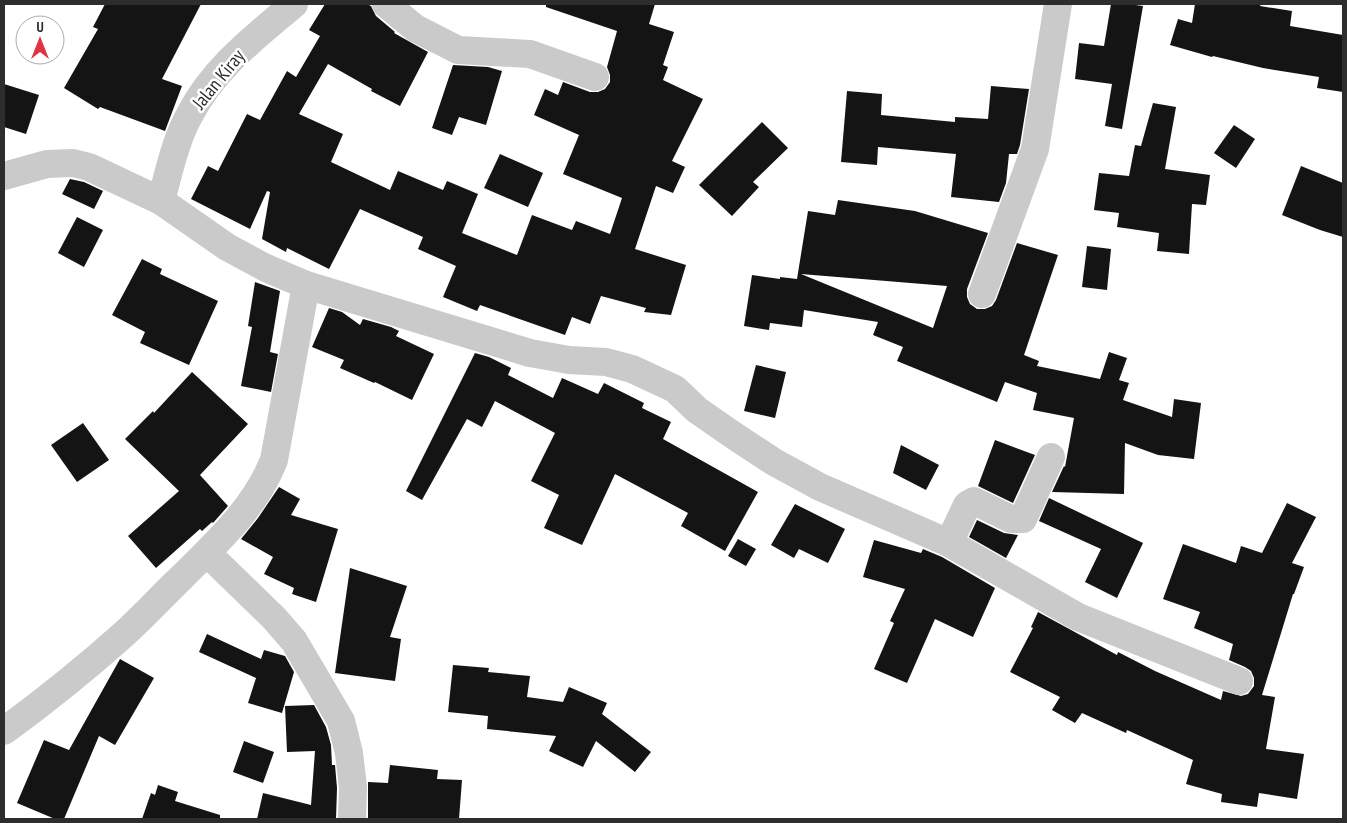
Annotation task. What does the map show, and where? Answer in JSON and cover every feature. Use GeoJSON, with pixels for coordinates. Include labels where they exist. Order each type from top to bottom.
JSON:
{"type":"FeatureCollection","features":[{"type":"Feature","properties":{"kind":"street","name":"Jalan Kiray"},"geometry":{"type":"LineString","coordinates":[[161,201],[176,147],[189,115],[203,92],[229,60],[294,4]]}},
{"type":"Feature","properties":{"kind":"street"},"geometry":{"type":"LineString","coordinates":[[386,4],[416,28],[458,50],[530,54],[595,76]]}},
{"type":"Feature","properties":{"kind":"street"},"geometry":{"type":"LineString","coordinates":[[982,294],[1035,148],[1058,4]]}},
{"type":"Feature","properties":{"kind":"street"},"geometry":{"type":"LineString","coordinates":[[4,176],[47,164],[73,163],[89,166],[101,174],[161,201],[227,247],[266,268],[306,284],[530,353],[569,360],[606,362],[632,369],[675,389],[697,410],[774,462],[820,487],[948,543],[1078,617],[1240,681]]}},
{"type":"Feature","properties":{"kind":"street"},"geometry":{"type":"LineString","coordinates":[[4,732],[104,651],[207,553],[234,525],[253,501],[267,477],[274,460],[306,284]]}},
{"type":"Feature","properties":{"kind":"street"},"geometry":{"type":"LineString","coordinates":[[948,543],[967,505],[974,501],[1011,519],[1023,519],[1051,457]]}},
{"type":"Feature","properties":{"kind":"street"},"geometry":{"type":"LineString","coordinates":[[207,553],[274,618],[294,641],[341,721],[350,753],[353,787],[352,819]]}},
{"type":"Feature","properties":{"kind":"building"},"geometry":{"type":"Polygon","coordinates":[[[105,4],[201,4],[162,79],[182,86],[165,131],[100,107],[98,109],[64,88],[98,29],[93,27],[105,4]]]}},
{"type":"Feature","properties":{"kind":"building"},"geometry":{"type":"Polygon","coordinates":[[[325,4],[367,4],[371,6],[376,16],[394,33],[428,52],[400,106],[371,91],[372,89],[328,64],[299,114],[343,134],[331,162],[390,190],[398,171],[443,190],[447,181],[478,194],[462,233],[517,255],[532,215],[572,230],[576,221],[610,234],[622,198],[563,174],[579,135],[534,115],[545,89],[558,95],[563,82],[590,92],[598,92],[605,89],[610,82],[607,67],[617,31],[546,7],[546,4],[655,4],[649,24],[674,32],[663,65],[668,67],[663,80],[703,99],[672,161],[685,167],[673,193],[656,186],[635,249],[686,265],[671,315],[644,312],[646,308],[601,296],[590,324],[572,317],[565,335],[480,305],[477,311],[443,297],[456,266],[418,249],[423,237],[360,209],[329,269],[287,248],[286,252],[262,239],[270,192],[267,191],[250,229],[191,199],[208,166],[218,171],[247,114],[260,120],[287,71],[296,77],[320,36],[309,30],[325,4]]]}},
{"type":"Feature","properties":{"kind":"building"},"geometry":{"type":"Polygon","coordinates":[[[1111,4],[1143,6],[1122,129],[1105,126],[1112,84],[1075,79],[1079,43],[1104,46],[1111,4]]]}},
{"type":"Feature","properties":{"kind":"building"},"geometry":{"type":"Polygon","coordinates":[[[1195,4],[1261,4],[1260,6],[1292,11],[1290,26],[1343,35],[1343,92],[1317,88],[1319,77],[1263,68],[1212,57],[1170,45],[1178,19],[1192,23],[1195,4]]]}},
{"type":"Feature","properties":{"kind":"building"},"geometry":{"type":"Polygon","coordinates":[[[453,65],[488,67],[502,71],[486,125],[459,117],[452,135],[432,128],[453,65]]]}},
{"type":"Feature","properties":{"kind":"building"},"geometry":{"type":"Polygon","coordinates":[[[4,84],[39,95],[26,134],[4,127],[4,84]]]}},
{"type":"Feature","properties":{"kind":"building"},"geometry":{"type":"Polygon","coordinates":[[[991,86],[1029,89],[1020,145],[1017,154],[1009,154],[1006,183],[999,202],[951,197],[956,154],[878,147],[877,165],[841,162],[847,91],[882,94],[881,115],[955,122],[955,117],[988,119],[991,86]]]}},
{"type":"Feature","properties":{"kind":"building"},"geometry":{"type":"Polygon","coordinates":[[[1153,103],[1176,107],[1165,169],[1210,175],[1206,205],[1192,204],[1189,254],[1157,251],[1159,233],[1117,227],[1119,213],[1094,210],[1099,173],[1129,176],[1135,145],[1141,146],[1153,103]]]}},
{"type":"Feature","properties":{"kind":"building"},"geometry":{"type":"Polygon","coordinates":[[[762,122],[788,148],[753,182],[759,187],[732,216],[699,185],[762,122]]]}},
{"type":"Feature","properties":{"kind":"building"},"geometry":{"type":"Polygon","coordinates":[[[1234,125],[1255,139],[1236,168],[1214,153],[1234,125]]]}},
{"type":"Feature","properties":{"kind":"building"},"geometry":{"type":"Polygon","coordinates":[[[500,154],[543,173],[528,207],[484,188],[500,154]]]}},
{"type":"Feature","properties":{"kind":"building"},"geometry":{"type":"Polygon","coordinates":[[[1301,166],[1343,183],[1343,237],[1282,215],[1301,166]]]}},
{"type":"Feature","properties":{"kind":"building"},"geometry":{"type":"Polygon","coordinates":[[[70,179],[84,182],[103,191],[94,209],[62,194],[70,179]]]}},
{"type":"Feature","properties":{"kind":"building"},"geometry":{"type":"Polygon","coordinates":[[[838,200],[915,211],[988,233],[967,289],[967,297],[970,304],[977,309],[985,309],[992,306],[996,300],[1017,243],[1058,255],[1024,355],[1039,361],[1037,366],[1100,379],[1109,352],[1127,358],[1119,380],[1129,383],[1123,400],[1172,417],[1174,399],[1201,403],[1194,459],[1158,455],[1125,443],[1124,494],[1052,492],[1065,467],[1074,418],[1033,410],[1037,393],[1005,382],[997,402],[897,361],[903,347],[873,335],[878,322],[804,310],[802,327],[770,323],[769,330],[744,326],[752,275],[780,279],[780,277],[797,279],[808,211],[835,215],[838,200]],[[801,274],[933,328],[947,286],[801,274]]]}},
{"type":"Feature","properties":{"kind":"building"},"geometry":{"type":"Polygon","coordinates":[[[77,217],[103,230],[84,267],[58,253],[77,217]]]}},
{"type":"Feature","properties":{"kind":"building"},"geometry":{"type":"Polygon","coordinates":[[[1087,246],[1111,249],[1107,290],[1082,287],[1087,246]]]}},
{"type":"Feature","properties":{"kind":"building"},"geometry":{"type":"Polygon","coordinates":[[[142,259],[162,269],[160,274],[218,301],[189,365],[140,343],[145,332],[112,315],[142,259]]]}},
{"type":"Feature","properties":{"kind":"building"},"geometry":{"type":"Polygon","coordinates":[[[255,282],[280,291],[270,352],[278,354],[271,392],[241,386],[252,327],[248,326],[255,282]]]}},
{"type":"Feature","properties":{"kind":"building"},"geometry":{"type":"Polygon","coordinates":[[[329,308],[342,312],[360,325],[363,319],[391,327],[399,331],[396,336],[434,354],[412,400],[340,368],[344,360],[312,347],[329,308]]]}},
{"type":"Feature","properties":{"kind":"building"},"geometry":{"type":"Polygon","coordinates":[[[475,353],[489,357],[511,368],[508,375],[553,398],[562,378],[598,394],[604,383],[644,403],[642,408],[671,422],[663,439],[758,492],[725,551],[681,526],[688,513],[615,474],[582,545],[544,528],[559,495],[531,481],[555,433],[495,401],[482,427],[467,419],[422,500],[406,491],[475,353]]]}},
{"type":"Feature","properties":{"kind":"building"},"geometry":{"type":"Polygon","coordinates":[[[756,365],[786,372],[775,418],[744,411],[756,365]]]}},
{"type":"Feature","properties":{"kind":"building"},"geometry":{"type":"Polygon","coordinates":[[[192,372],[248,424],[200,475],[228,506],[213,523],[202,531],[200,529],[156,568],[128,536],[179,491],[125,439],[153,411],[154,413],[192,372]]]}},
{"type":"Feature","properties":{"kind":"building"},"geometry":{"type":"Polygon","coordinates":[[[83,423],[109,460],[77,482],[51,445],[83,423]]]}},
{"type":"Feature","properties":{"kind":"building"},"geometry":{"type":"Polygon","coordinates":[[[995,440],[1035,455],[1013,503],[978,486],[995,440]]]}},
{"type":"Feature","properties":{"kind":"building"},"geometry":{"type":"Polygon","coordinates":[[[901,445],[939,465],[926,490],[893,473],[901,445]]]}},
{"type":"Feature","properties":{"kind":"building"},"geometry":{"type":"Polygon","coordinates":[[[279,487],[300,499],[291,515],[338,529],[316,602],[292,594],[294,588],[264,574],[273,557],[241,539],[279,487]]]}},
{"type":"Feature","properties":{"kind":"building"},"geometry":{"type":"Polygon","coordinates":[[[1049,498],[1143,543],[1117,598],[1085,582],[1101,549],[1039,521],[1049,498]]]}},
{"type":"Feature","properties":{"kind":"building"},"geometry":{"type":"Polygon","coordinates":[[[1287,503],[1316,517],[1292,563],[1304,567],[1293,594],[1262,695],[1275,697],[1266,749],[1304,754],[1297,799],[1259,793],[1257,807],[1221,802],[1222,794],[1186,784],[1193,760],[1127,730],[1126,733],[1082,713],[1075,723],[1052,710],[1060,697],[1010,672],[1033,628],[1031,627],[1038,612],[1117,655],[1118,652],[1155,671],[1221,700],[1223,691],[1241,696],[1248,694],[1254,686],[1254,678],[1251,671],[1229,660],[1233,644],[1194,628],[1200,612],[1163,599],[1183,544],[1236,563],[1241,546],[1262,553],[1287,503]]]}},
{"type":"Feature","properties":{"kind":"building"},"geometry":{"type":"Polygon","coordinates":[[[795,504],[845,529],[828,563],[799,549],[794,558],[771,545],[795,504]]]}},
{"type":"Feature","properties":{"kind":"building"},"geometry":{"type":"Polygon","coordinates":[[[977,520],[1004,533],[1018,535],[1006,558],[969,537],[977,520]]]}},
{"type":"Feature","properties":{"kind":"building"},"geometry":{"type":"Polygon","coordinates":[[[738,539],[756,549],[746,566],[728,556],[738,539]]]}},
{"type":"Feature","properties":{"kind":"building"},"geometry":{"type":"Polygon","coordinates":[[[874,540],[921,553],[923,549],[942,557],[995,588],[973,637],[935,619],[907,683],[874,669],[894,623],[890,621],[905,589],[863,577],[874,540]]]}},
{"type":"Feature","properties":{"kind":"building"},"geometry":{"type":"Polygon","coordinates":[[[350,568],[407,586],[390,637],[401,639],[395,681],[335,673],[350,568]]]}},
{"type":"Feature","properties":{"kind":"building"},"geometry":{"type":"Polygon","coordinates":[[[207,634],[261,659],[264,650],[285,656],[294,672],[282,713],[248,703],[256,678],[199,652],[207,634]]]}},
{"type":"Feature","properties":{"kind":"building"},"geometry":{"type":"Polygon","coordinates":[[[120,659],[154,678],[115,745],[99,736],[64,819],[55,819],[17,803],[44,740],[69,750],[120,659]]]}},
{"type":"Feature","properties":{"kind":"building"},"geometry":{"type":"Polygon","coordinates":[[[453,665],[489,668],[488,672],[530,676],[527,697],[563,702],[569,687],[607,703],[602,714],[651,752],[635,772],[596,741],[583,767],[549,751],[556,736],[487,729],[488,716],[448,712],[453,665]]]}},
{"type":"Feature","properties":{"kind":"building"},"geometry":{"type":"Polygon","coordinates":[[[314,705],[326,727],[331,745],[332,765],[335,765],[337,788],[336,819],[257,819],[263,793],[311,805],[315,751],[287,752],[285,706],[314,705]]]}},
{"type":"Feature","properties":{"kind":"building"},"geometry":{"type":"Polygon","coordinates":[[[244,741],[274,752],[263,783],[233,772],[244,741]]]}},
{"type":"Feature","properties":{"kind":"building"},"geometry":{"type":"Polygon","coordinates":[[[390,765],[438,770],[437,779],[462,780],[459,819],[368,819],[368,782],[388,783],[390,765]]]}},
{"type":"Feature","properties":{"kind":"building"},"geometry":{"type":"Polygon","coordinates":[[[158,785],[178,792],[175,801],[220,815],[220,819],[142,819],[151,793],[155,795],[158,785]]]}}]}
